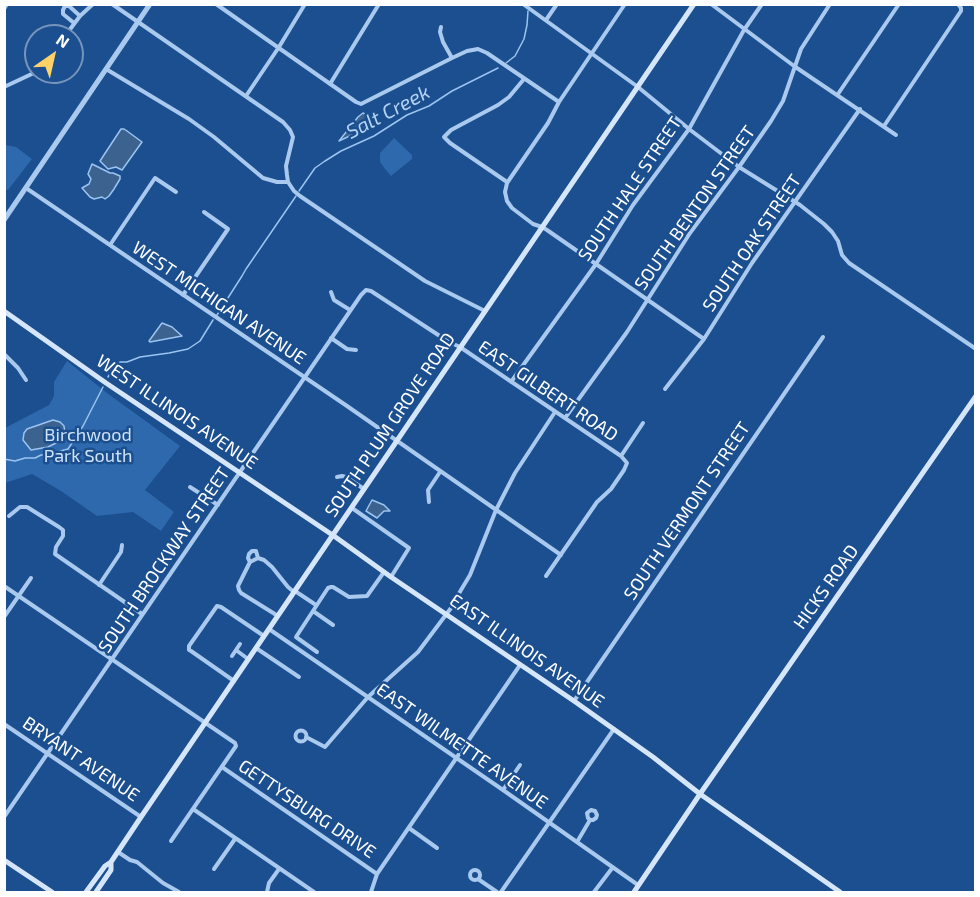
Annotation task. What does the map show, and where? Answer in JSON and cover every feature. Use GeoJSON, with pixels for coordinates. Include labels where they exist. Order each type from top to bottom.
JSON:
{"type":"FeatureCollection","features":[{"type":"Feature","properties":{"kind":"main road","name":"SOUTH PLUM GROVE ROAD"},"geometry":{"type":"LineString","coordinates":[[86,892],[118,852],[693,4]]}},
{"type":"Feature","properties":{"kind":"main road","name":"WEST ILLINOIS AVENUE"},"geometry":{"type":"LineString","coordinates":[[4,311],[106,383],[334,536]]}},
{"type":"Feature","properties":{"kind":"main road","name":"HICKS ROAD"},"geometry":{"type":"LineString","coordinates":[[639,886],[975,396]]}},
{"type":"Feature","properties":{"kind":"main road","name":"EAST ILLINOIS AVENUE"},"geometry":{"type":"LineString","coordinates":[[334,536],[654,757],[700,794],[840,892]]}},
{"type":"Feature","properties":{"kind":"main road"},"geometry":{"type":"LineString","coordinates":[[4,860],[52,892]]}},
{"type":"Feature","properties":{"kind":"main road","name":"SOUTH PLUM GROVE ROAD"},"geometry":{"type":"LineString","coordinates":[[96,892],[111,870],[111,862]]}},
{"type":"Feature","properties":{"kind":"main road"},"geometry":{"type":"LineString","coordinates":[[634,892],[639,886]]}},
{"type":"Feature","properties":{"kind":"street"},"geometry":{"type":"LineString","coordinates":[[4,9],[8,4]]}},
{"type":"Feature","properties":{"kind":"street"},"geometry":{"type":"LineString","coordinates":[[80,16],[69,6],[65,6],[63,10],[63,14],[74,23],[93,4]]}},
{"type":"Feature","properties":{"kind":"street"},"geometry":{"type":"LineString","coordinates":[[112,4],[283,122],[296,137],[286,166],[288,182],[300,196],[433,286],[485,311]]}},
{"type":"Feature","properties":{"kind":"street"},"geometry":{"type":"LineString","coordinates":[[4,220],[150,4]]}},
{"type":"Feature","properties":{"kind":"street"},"geometry":{"type":"LineString","coordinates":[[216,4],[361,104],[452,58],[478,49],[487,52],[559,102]]}},
{"type":"Feature","properties":{"kind":"street"},"geometry":{"type":"LineString","coordinates":[[224,10],[227,4]]}},
{"type":"Feature","properties":{"kind":"street"},"geometry":{"type":"LineString","coordinates":[[246,96],[305,4]]}},
{"type":"Feature","properties":{"kind":"street"},"geometry":{"type":"LineString","coordinates":[[330,84],[379,4]]}},
{"type":"Feature","properties":{"kind":"street"},"geometry":{"type":"LineString","coordinates":[[523,4],[638,87],[688,129],[739,167],[795,202],[824,224],[838,241],[842,255],[849,263],[975,349]]}},
{"type":"Feature","properties":{"kind":"street"},"geometry":{"type":"LineString","coordinates":[[546,20],[557,4]]}},
{"type":"Feature","properties":{"kind":"street"},"geometry":{"type":"LineString","coordinates":[[625,4],[507,183],[505,192],[507,201],[512,208],[533,224],[542,226],[704,339]]}},
{"type":"Feature","properties":{"kind":"street"},"geometry":{"type":"LineString","coordinates":[[711,4],[794,66],[896,135]]}},
{"type":"Feature","properties":{"kind":"street","name":"SOUTH HALE STREET"},"geometry":{"type":"LineString","coordinates":[[511,382],[596,264],[633,205],[688,129],[744,30],[762,4]]}},
{"type":"Feature","properties":{"kind":"street","name":"SOUTH BENTON STREET"},"geometry":{"type":"LineString","coordinates":[[565,418],[648,300],[690,233],[778,110],[805,43],[830,4]]}},
{"type":"Feature","properties":{"kind":"street"},"geometry":{"type":"LineString","coordinates":[[838,94],[899,4]]}},
{"type":"Feature","properties":{"kind":"street"},"geometry":{"type":"LineString","coordinates":[[884,126],[961,11],[958,4]]}},
{"type":"Feature","properties":{"kind":"street"},"geometry":{"type":"LineString","coordinates":[[441,27],[443,42],[452,58]]}},
{"type":"Feature","properties":{"kind":"street"},"geometry":{"type":"LineString","coordinates":[[106,69],[189,119],[263,178],[288,182]]}},
{"type":"Feature","properties":{"kind":"street"},"geometry":{"type":"LineString","coordinates":[[4,87],[24,78]]}},
{"type":"Feature","properties":{"kind":"street"},"geometry":{"type":"LineString","coordinates":[[507,183],[444,137],[451,130],[509,97],[524,78]]}},
{"type":"Feature","properties":{"kind":"street","name":"SOUTH OAK STREET"},"geometry":{"type":"LineString","coordinates":[[665,389],[704,339],[752,264],[860,109]]}},
{"type":"Feature","properties":{"kind":"street"},"geometry":{"type":"LineString","coordinates":[[110,245],[155,178],[176,192]]}},
{"type":"Feature","properties":{"kind":"street","name":"WEST MICHIGAN AVENUE"},"geometry":{"type":"LineString","coordinates":[[26,188],[305,377],[561,555]]}},
{"type":"Feature","properties":{"kind":"street"},"geometry":{"type":"LineString","coordinates":[[183,295],[228,229],[204,212]]}},
{"type":"Feature","properties":{"kind":"street","name":"EAST GILBERT ROAD"},"geometry":{"type":"LineString","coordinates":[[366,290],[460,347],[621,456]]}},
{"type":"Feature","properties":{"kind":"street","name":"SOUTH BROCKWAY STREET"},"geometry":{"type":"LineString","coordinates":[[4,817],[350,310],[366,290]]}},
{"type":"Feature","properties":{"kind":"street"},"geometry":{"type":"LineString","coordinates":[[331,292],[334,300],[350,310]]}},
{"type":"Feature","properties":{"kind":"street","name":"SOUTH VERMONT STREET"},"geometry":{"type":"LineString","coordinates":[[574,701],[823,337]]}},
{"type":"Feature","properties":{"kind":"street"},"geometry":{"type":"LineString","coordinates":[[331,338],[347,349],[356,350]]}},
{"type":"Feature","properties":{"kind":"street"},"geometry":{"type":"LineString","coordinates":[[4,354],[26,380]]}},
{"type":"Feature","properties":{"kind":"street"},"geometry":{"type":"LineString","coordinates":[[306,737],[326,747],[368,697],[418,652],[446,614],[470,575],[496,510],[515,473],[555,412]]}},
{"type":"Feature","properties":{"kind":"street"},"geometry":{"type":"LineString","coordinates":[[546,576],[597,502],[611,489],[624,470],[627,463],[621,456],[644,423]]}},
{"type":"Feature","properties":{"kind":"street"},"geometry":{"type":"LineString","coordinates":[[429,502],[428,490],[440,472]]}},
{"type":"Feature","properties":{"kind":"street"},"geometry":{"type":"LineString","coordinates":[[337,477],[346,477],[364,489]]}},
{"type":"Feature","properties":{"kind":"street"},"geometry":{"type":"LineString","coordinates":[[190,487],[218,505]]}},
{"type":"Feature","properties":{"kind":"street"},"geometry":{"type":"LineString","coordinates":[[9,516],[20,507],[27,507],[59,527],[63,530],[63,536],[56,547],[55,554],[142,614]]}},
{"type":"Feature","properties":{"kind":"street"},"geometry":{"type":"LineString","coordinates":[[352,508],[409,548],[391,577]]}},
{"type":"Feature","properties":{"kind":"street"},"geometry":{"type":"LineString","coordinates":[[99,585],[121,552],[122,545]]}},
{"type":"Feature","properties":{"kind":"street"},"geometry":{"type":"LineString","coordinates":[[250,562],[248,558],[252,551],[256,551],[258,558]]}},
{"type":"Feature","properties":{"kind":"street"},"geometry":{"type":"LineString","coordinates":[[278,616],[239,590],[238,586],[250,562],[258,558],[272,567],[288,587],[316,605]]}},
{"type":"Feature","properties":{"kind":"street"},"geometry":{"type":"LineString","coordinates":[[317,652],[296,636],[330,587],[348,597],[367,596],[384,572]]}},
{"type":"Feature","properties":{"kind":"street"},"geometry":{"type":"LineString","coordinates":[[4,617],[32,578]]}},
{"type":"Feature","properties":{"kind":"street"},"geometry":{"type":"LineString","coordinates":[[4,586],[235,743],[236,746],[171,841]]}},
{"type":"Feature","properties":{"kind":"street"},"geometry":{"type":"LineString","coordinates":[[234,681],[189,650],[189,646],[217,606],[264,637]]}},
{"type":"Feature","properties":{"kind":"street"},"geometry":{"type":"LineString","coordinates":[[313,611],[333,625]]}},
{"type":"Feature","properties":{"kind":"street","name":"EAST WILMETTE AVENUE"},"geometry":{"type":"LineString","coordinates":[[269,629],[639,886]]}},
{"type":"Feature","properties":{"kind":"street"},"geometry":{"type":"LineString","coordinates":[[232,656],[240,644]]}},
{"type":"Feature","properties":{"kind":"street"},"geometry":{"type":"LineString","coordinates":[[256,648],[299,677]]}},
{"type":"Feature","properties":{"kind":"street"},"geometry":{"type":"LineString","coordinates":[[236,650],[249,659]]}},
{"type":"Feature","properties":{"kind":"street"},"geometry":{"type":"LineString","coordinates":[[371,892],[377,874],[520,664]]}},
{"type":"Feature","properties":{"kind":"street","name":"BRYANT AVENUE"},"geometry":{"type":"LineString","coordinates":[[4,723],[141,817]]}},
{"type":"Feature","properties":{"kind":"street"},"geometry":{"type":"LineString","coordinates":[[478,879],[499,892],[614,729]]}},
{"type":"Feature","properties":{"kind":"street"},"geometry":{"type":"LineString","coordinates":[[502,790],[520,765]]}},
{"type":"Feature","properties":{"kind":"street","name":"GETTYSBURG DRIVE"},"geometry":{"type":"LineString","coordinates":[[222,767],[377,874]]}},
{"type":"Feature","properties":{"kind":"street"},"geometry":{"type":"LineString","coordinates":[[193,809],[314,892]]}},
{"type":"Feature","properties":{"kind":"street"},"geometry":{"type":"LineString","coordinates":[[577,842],[590,820]]}},
{"type":"Feature","properties":{"kind":"street"},"geometry":{"type":"LineString","coordinates":[[409,828],[437,848]]}},
{"type":"Feature","properties":{"kind":"street"},"geometry":{"type":"LineString","coordinates":[[214,869],[235,838]]}},
{"type":"Feature","properties":{"kind":"street"},"geometry":{"type":"LineString","coordinates":[[118,852],[137,862],[167,886],[179,892]]}},
{"type":"Feature","properties":{"kind":"street"},"geometry":{"type":"LineString","coordinates":[[594,892],[613,867]]}},
{"type":"Feature","properties":{"kind":"street"},"geometry":{"type":"LineString","coordinates":[[267,892],[269,883],[279,869]]}},
{"type":"Feature","properties":{"kind":"green space"},"geometry":{"type":"Polygon","coordinates":[[[394,138],[412,155],[412,159],[391,176],[380,162],[380,153],[394,138]]]}},
{"type":"Feature","properties":{"kind":"green space"},"geometry":{"type":"Polygon","coordinates":[[[4,146],[16,147],[32,159],[8,190],[4,189],[4,146]]]}},
{"type":"Feature","properties":{"kind":"green space","name":"Birchwood Park South"},"geometry":{"type":"Polygon","coordinates":[[[67,361],[180,446],[145,490],[174,512],[161,531],[133,512],[97,516],[32,474],[5,483],[5,428],[49,405],[54,396],[54,382],[67,361]]]}},
{"type":"Feature","properties":{"kind":"shaded area"},"geometry":{"type":"Polygon","coordinates":[[[363,113],[374,120],[339,141],[358,117],[363,113]]]}},
{"type":"Feature","properties":{"kind":"shaded area"},"geometry":{"type":"Polygon","coordinates":[[[121,129],[142,142],[122,170],[116,167],[108,169],[100,161],[121,129]]]}},
{"type":"Feature","properties":{"kind":"shaded area"},"geometry":{"type":"Polygon","coordinates":[[[92,164],[120,176],[114,189],[105,199],[102,197],[94,199],[82,188],[89,184],[91,179],[88,174],[92,164]]]}},
{"type":"Feature","properties":{"kind":"shaded area"},"geometry":{"type":"Polygon","coordinates":[[[162,323],[172,327],[182,336],[150,342],[162,323]]]}},
{"type":"Feature","properties":{"kind":"shaded area"},"geometry":{"type":"Polygon","coordinates":[[[53,420],[64,426],[65,434],[60,441],[48,447],[31,450],[23,440],[24,433],[27,429],[53,420]]]}},
{"type":"Feature","properties":{"kind":"shaded area"},"geometry":{"type":"Polygon","coordinates":[[[372,500],[384,505],[390,511],[384,511],[377,518],[366,511],[372,500]]]}},
{"type":"Feature","properties":{"kind":"waterway","name":"Salt Creek"},"geometry":{"type":"LineString","coordinates":[[506,63],[515,56],[524,39],[528,11]]}},
{"type":"Feature","properties":{"kind":"waterway","name":"Salt Creek"},"geometry":{"type":"LineString","coordinates":[[299,191],[315,168],[341,151],[374,136],[407,115],[429,106],[452,91],[498,68]]}},
{"type":"Feature","properties":{"kind":"waterway","name":"Salt Creek"},"geometry":{"type":"LineString","coordinates":[[217,315],[296,196]]}},
{"type":"Feature","properties":{"kind":"waterway","name":"Salt Creek"},"geometry":{"type":"LineString","coordinates":[[108,377],[120,362],[188,349],[200,341],[213,320]]}},
{"type":"Feature","properties":{"kind":"waterway","name":"Salt Creek"},"geometry":{"type":"LineString","coordinates":[[4,459],[15,461],[35,458],[68,449],[103,387]]}},
{"type":"Feature","properties":{"kind":"railway"},"geometry":{"type":"LineString","coordinates":[[973,4],[976,9]]}}]}
